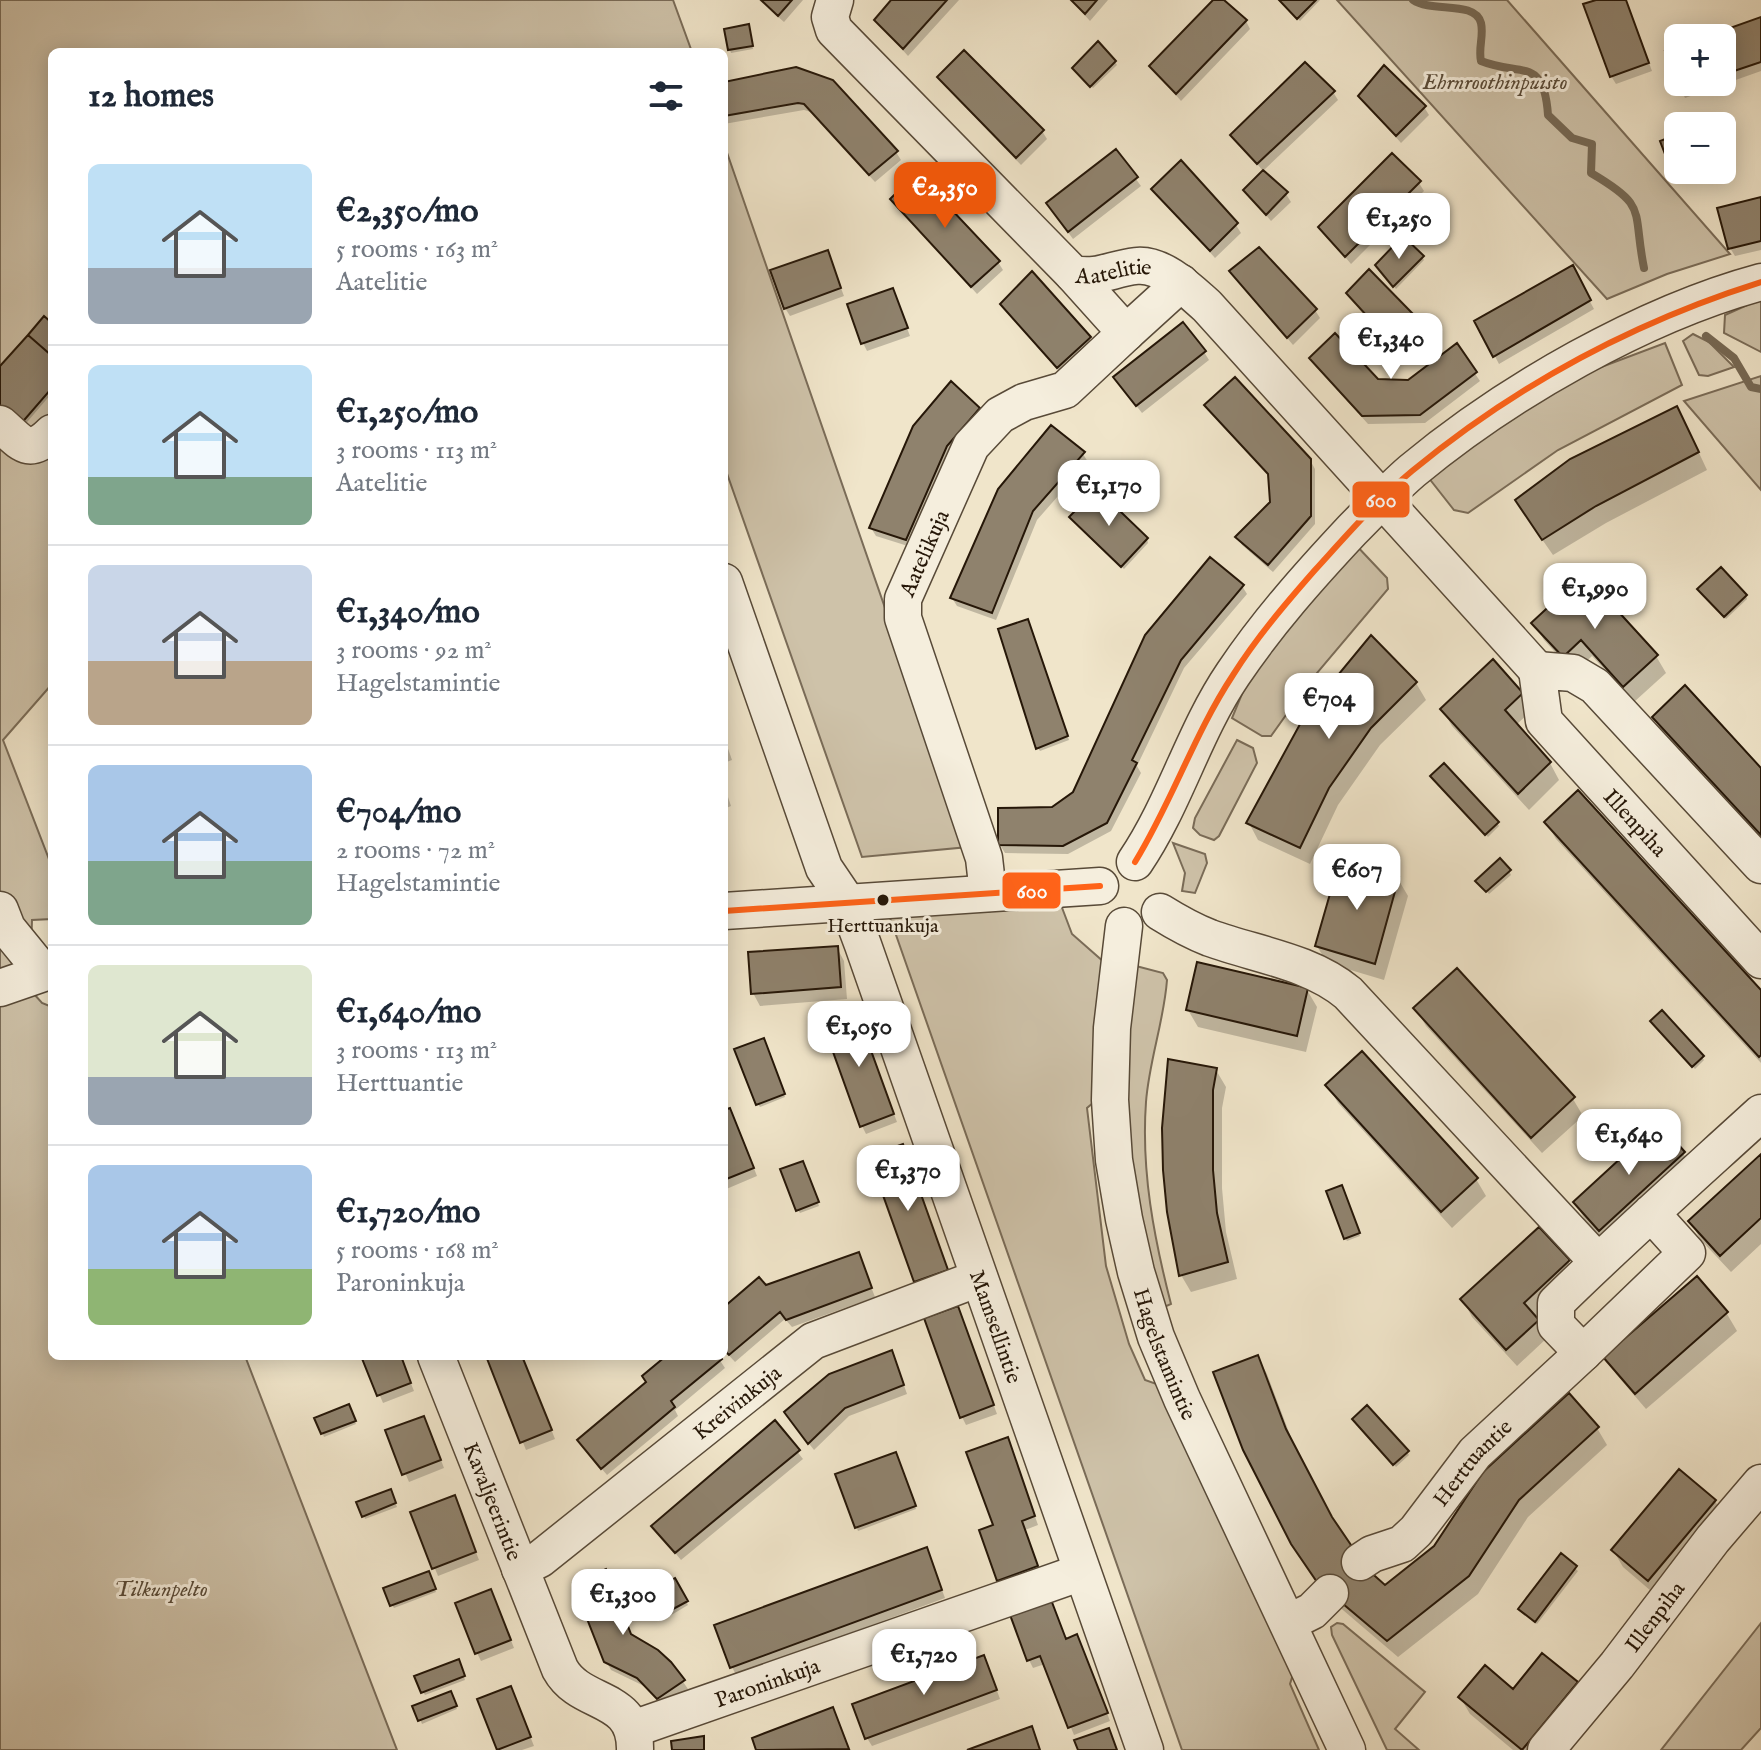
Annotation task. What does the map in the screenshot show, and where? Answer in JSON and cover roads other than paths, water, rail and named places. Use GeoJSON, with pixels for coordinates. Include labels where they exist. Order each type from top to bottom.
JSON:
{"type":"FeatureCollection","features":[{"type":"Feature","properties":{"kind":"street","name":"Aatelitie"},"geometry":{"type":"LineString","coordinates":[[835,0],[830,17],[834,30],[1073,274],[1099,276],[1139,265],[1181,283],[1207,306],[1383,498]]}},
{"type":"Feature","properties":{"kind":"street"},"geometry":{"type":"LineString","coordinates":[[1073,274],[1126,333]]}},
{"type":"Feature","properties":{"kind":"street"},"geometry":{"type":"LineString","coordinates":[[1135,862],[1156,831],[1206,720],[1232,676],[1294,591],[1413,470],[1502,405],[1588,354],[1660,317],[1761,282]]}},
{"type":"Feature","properties":{"kind":"street","name":"Aatelikuja"},"geometry":{"type":"LineString","coordinates":[[988,893],[984,858],[903,618],[903,599],[971,446],[1000,415],[1024,402],[1065,390],[1181,283]]}},
{"type":"Feature","properties":{"kind":"street"},"geometry":{"type":"LineString","coordinates":[[0,424],[27,447],[33,447],[48,436]]}},
{"type":"Feature","properties":{"kind":"street"},"geometry":{"type":"LineString","coordinates":[[1383,498],[1537,670],[1573,673],[1595,686],[1761,865]]}},
{"type":"Feature","properties":{"kind":"street","name":"Mamsellintie"},"geometry":{"type":"LineString","coordinates":[[728,593],[824,868],[847,902],[1145,1750]]}},
{"type":"Feature","properties":{"kind":"street","name":"Illenpiha"},"geometry":{"type":"LineString","coordinates":[[1537,670],[1544,721],[1761,960]]}},
{"type":"Feature","properties":{"kind":"street"},"geometry":{"type":"LineString","coordinates":[[1135,862],[1146,864],[1162,880],[1165,891],[1160,912],[1144,925],[1124,926],[1115,922],[1102,906],[1100,886],[1117,865],[1135,862]]}},
{"type":"Feature","properties":{"kind":"street"},"geometry":{"type":"LineString","coordinates":[[728,911],[1100,886]]}},
{"type":"Feature","properties":{"kind":"street"},"geometry":{"type":"LineString","coordinates":[[0,910],[7,928],[47,970],[0,988]]}},
{"type":"Feature","properties":{"kind":"street"},"geometry":{"type":"LineString","coordinates":[[1160,912],[1186,928],[1330,978],[1348,993],[1598,1262]]}},
{"type":"Feature","properties":{"kind":"street","name":"Hagelstamintie"},"geometry":{"type":"LineString","coordinates":[[1124,926],[1112,1028],[1110,1100],[1114,1160],[1130,1246],[1156,1337],[1182,1399],[1347,1750]]}},
{"type":"Feature","properties":{"kind":"street"},"geometry":{"type":"LineString","coordinates":[[1583,1353],[1556,1325],[1556,1303],[1761,1113]]}},
{"type":"Feature","properties":{"kind":"street","name":"Herttuantie"},"geometry":{"type":"LineString","coordinates":[[1360,1562],[1372,1554],[1402,1544],[1416,1531],[1475,1453],[1687,1253],[1651,1213]]}},
{"type":"Feature","properties":{"kind":"street","name":"Kreivinkuja"},"geometry":{"type":"LineString","coordinates":[[520,1569],[540,1559],[813,1341],[979,1278]]}},
{"type":"Feature","properties":{"kind":"street","name":"Kavaljeerintie"},"geometry":{"type":"LineString","coordinates":[[438,1360],[567,1682],[579,1691],[610,1703],[627,1718],[634,1740]]}},
{"type":"Feature","properties":{"kind":"street","name":"Illenpiha"},"geometry":{"type":"LineString","coordinates":[[1546,1750],[1761,1483]]}},
{"type":"Feature","properties":{"kind":"street","name":"Paroninkuja"},"geometry":{"type":"LineString","coordinates":[[634,1740],[1082,1572]]}},
{"type":"Feature","properties":{"kind":"street"},"geometry":{"type":"LineString","coordinates":[[1288,1623],[1312,1611],[1330,1593]]}},
{"type":"Feature","properties":{"kind":"waterway"},"geometry":{"type":"LineString","coordinates":[[1413,0],[1471,12],[1481,23],[1481,61],[1536,76],[1546,96],[1548,115],[1572,138],[1592,144],[1591,173],[1630,202],[1635,211],[1644,268]]}},
{"type":"Feature","properties":{"kind":"waterway"},"geometry":{"type":"LineString","coordinates":[[1706,336],[1734,358],[1751,387],[1761,389]]}},
{"type":"Feature","properties":{"kind":"place","name":"Herttuankuja"},"geometry":{"type":"Point","coordinates":[883,900]}},
{"type":"Feature","properties":{"kind":"park label","name":"Ehrnroothinpuisto"},"geometry":{"type":"Point","coordinates":[1495,81]}},
{"type":"Feature","properties":{"kind":"park label","name":"Tilkunpelto"},"geometry":{"type":"Point","coordinates":[161,1588]}}]}
